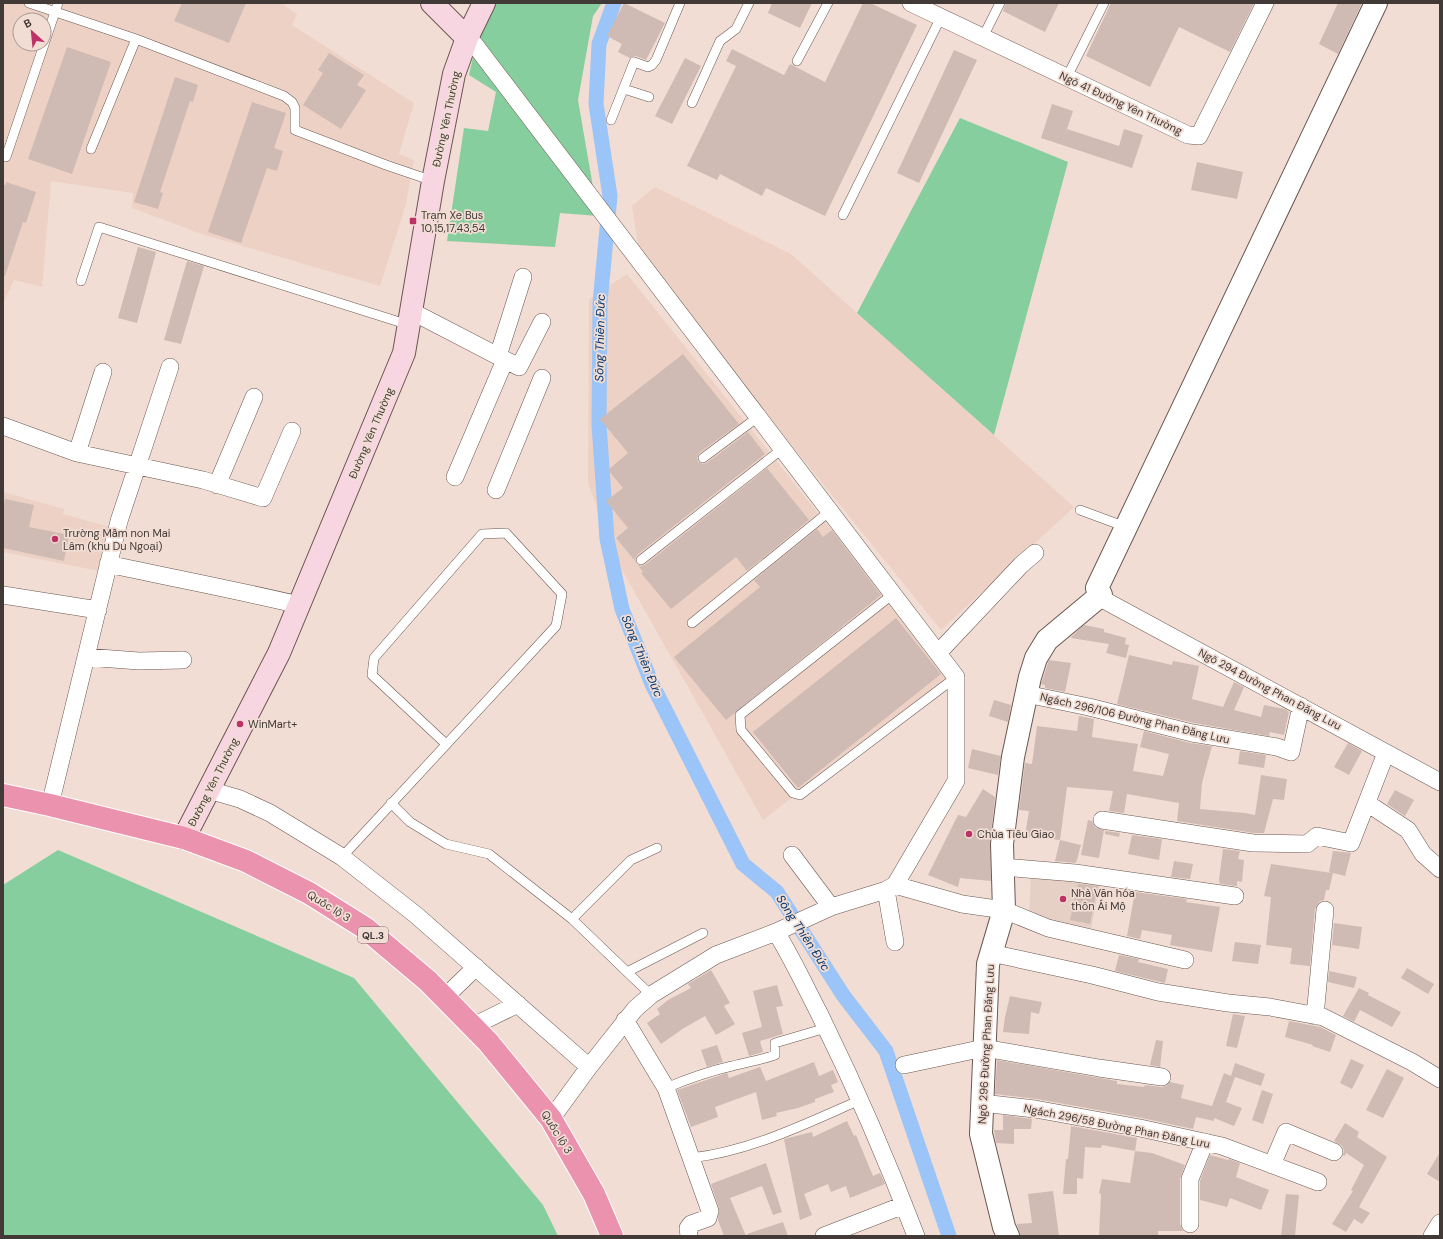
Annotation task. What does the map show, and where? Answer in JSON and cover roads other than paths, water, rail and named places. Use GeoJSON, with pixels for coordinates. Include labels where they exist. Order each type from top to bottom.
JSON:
{"type":"FeatureCollection","features":[{"type":"Feature","properties":{"kind":"highway","name":"Quốc lộ 3"},"geometry":{"type":"LineString","coordinates":[[3,795],[184,838],[246,861],[316,897],[365,928],[428,982],[473,1026],[488,1042],[551,1119],[594,1194],[612,1236]]}},
{"type":"Feature","properties":{"kind":"main road"},"geometry":{"type":"LineString","coordinates":[[432,3],[467,38]]}},
{"type":"Feature","properties":{"kind":"main road","name":"Đường Yên Thường"},"geometry":{"type":"LineString","coordinates":[[184,838],[279,654],[404,353],[433,181],[454,74],[467,38],[484,3]]}},
{"type":"Feature","properties":{"kind":"street","name":"Ngõ 41 Đường Yên Thường"},"geometry":{"type":"LineString","coordinates":[[922,5],[941,17],[1188,135],[1199,136],[1265,3]]}},
{"type":"Feature","properties":{"kind":"street"},"geometry":{"type":"LineString","coordinates":[[1101,595],[1097,588],[1376,3]]}},
{"type":"Feature","properties":{"kind":"street"},"geometry":{"type":"LineString","coordinates":[[467,38],[474,45],[635,255],[956,677],[956,781],[890,887],[895,942]]}},
{"type":"Feature","properties":{"kind":"street"},"geometry":{"type":"LineString","coordinates":[[456,477],[507,361],[523,277]]}},
{"type":"Feature","properties":{"kind":"street"},"geometry":{"type":"LineString","coordinates":[[410,318],[507,361],[545,380],[496,490]]}},
{"type":"Feature","properties":{"kind":"street"},"geometry":{"type":"LineString","coordinates":[[507,361],[542,322]]}},
{"type":"Feature","properties":{"kind":"street"},"geometry":{"type":"LineString","coordinates":[[50,805],[119,521],[170,367]]}},
{"type":"Feature","properties":{"kind":"street"},"geometry":{"type":"LineString","coordinates":[[76,453],[103,372]]}},
{"type":"Feature","properties":{"kind":"street"},"geometry":{"type":"LineString","coordinates":[[217,485],[254,397]]}},
{"type":"Feature","properties":{"kind":"street"},"geometry":{"type":"LineString","coordinates":[[3,426],[76,453],[203,480],[263,498],[292,431]]}},
{"type":"Feature","properties":{"kind":"street"},"geometry":{"type":"LineString","coordinates":[[938,653],[1021,565],[1035,553]]}},
{"type":"Feature","properties":{"kind":"street"},"geometry":{"type":"LineString","coordinates":[[108,564],[236,590],[299,605]]}},
{"type":"Feature","properties":{"kind":"street"},"geometry":{"type":"LineString","coordinates":[[3,595],[98,610]]}},
{"type":"Feature","properties":{"kind":"street","name":"Ngõ 296 Đường Phan Đăng Lưu"},"geometry":{"type":"LineString","coordinates":[[1008,1236],[1004,1227],[981,1134],[988,964],[1004,910],[1002,844],[1013,757],[1026,694],[1036,658],[1047,640],[1101,595]]}},
{"type":"Feature","properties":{"kind":"street","name":"Ngõ 294 Đường Phan Đăng Lưu"},"geometry":{"type":"LineString","coordinates":[[1101,595],[1104,600],[1440,782]]}},
{"type":"Feature","properties":{"kind":"street"},"geometry":{"type":"LineString","coordinates":[[86,657],[139,661],[183,660]]}},
{"type":"Feature","properties":{"kind":"street","name":"Ngách 296/106 Đường Phan Đăng Lưu"},"geometry":{"type":"LineString","coordinates":[[1026,694],[1089,707],[1192,733],[1277,747],[1291,752],[1301,706]]}},
{"type":"Feature","properties":{"kind":"street"},"geometry":{"type":"LineString","coordinates":[[1102,820],[1253,843],[1307,844],[1316,836],[1351,843],[1386,753]]}},
{"type":"Feature","properties":{"kind":"street"},"geometry":{"type":"LineString","coordinates":[[209,790],[240,799],[270,814],[342,857],[416,915],[589,1067]]}},
{"type":"Feature","properties":{"kind":"street"},"geometry":{"type":"LineString","coordinates":[[1367,803],[1408,830],[1423,854],[1440,868]]}},
{"type":"Feature","properties":{"kind":"street"},"geometry":{"type":"LineString","coordinates":[[792,855],[829,908]]}},
{"type":"Feature","properties":{"kind":"street"},"geometry":{"type":"LineString","coordinates":[[1002,867],[1074,873],[1235,896]]}},
{"type":"Feature","properties":{"kind":"street"},"geometry":{"type":"LineString","coordinates":[[551,1119],[625,1020],[651,995],[716,955],[777,932],[829,908],[890,887],[962,904],[1004,910],[1048,928],[1185,960]]}},
{"type":"Feature","properties":{"kind":"street"},"geometry":{"type":"LineString","coordinates":[[1315,1016],[1325,910]]}},
{"type":"Feature","properties":{"kind":"street"},"geometry":{"type":"LineString","coordinates":[[777,932],[826,1028],[860,1100],[916,1236]]}},
{"type":"Feature","properties":{"kind":"street"},"geometry":{"type":"LineString","coordinates":[[992,953],[1092,975],[1158,992],[1228,1003],[1270,1007],[1323,1017],[1412,1062],[1440,1079]]}},
{"type":"Feature","properties":{"kind":"street"},"geometry":{"type":"LineString","coordinates":[[444,998],[476,967]]}},
{"type":"Feature","properties":{"kind":"street"},"geometry":{"type":"LineString","coordinates":[[473,1026],[518,1004]]}},
{"type":"Feature","properties":{"kind":"street"},"geometry":{"type":"LineString","coordinates":[[625,1020],[666,1088],[710,1215],[708,1218],[691,1224],[688,1228],[689,1236]]}},
{"type":"Feature","properties":{"kind":"street"},"geometry":{"type":"LineString","coordinates":[[904,1066],[984,1048],[1099,1068],[1162,1077]]}},
{"type":"Feature","properties":{"kind":"street","name":"Ngách 296/58 Đường Phan Đăng Lưu"},"geometry":{"type":"LineString","coordinates":[[982,1103],[1043,1110],[1205,1142],[1222,1146],[1318,1182]]}},
{"type":"Feature","properties":{"kind":"street"},"geometry":{"type":"LineString","coordinates":[[1272,1165],[1286,1132],[1334,1152]]}},
{"type":"Feature","properties":{"kind":"street"},"geometry":{"type":"LineString","coordinates":[[1190,1224],[1190,1179],[1205,1142]]}},
{"type":"Feature","properties":{"kind":"street"},"geometry":{"type":"LineString","coordinates":[[824,1236],[904,1205]]}},
{"type":"Feature","properties":{"kind":"street"},"geometry":{"type":"LineString","coordinates":[[1432,1236],[1440,1223]]}},
{"type":"Feature","properties":{"kind":"lane"},"geometry":{"type":"LineString","coordinates":[[29,3],[57,8],[284,96],[292,102],[295,108],[295,130],[386,165],[433,181]]}},
{"type":"Feature","properties":{"kind":"lane"},"geometry":{"type":"LineString","coordinates":[[612,120],[634,62],[648,67],[656,60],[680,3]]}},
{"type":"Feature","properties":{"kind":"lane"},"geometry":{"type":"LineString","coordinates":[[692,103],[720,41],[736,29],[749,3]]}},
{"type":"Feature","properties":{"kind":"lane"},"geometry":{"type":"LineString","coordinates":[[798,61],[828,3]]}},
{"type":"Feature","properties":{"kind":"lane"},"geometry":{"type":"LineString","coordinates":[[983,37],[1000,3]]}},
{"type":"Feature","properties":{"kind":"lane"},"geometry":{"type":"LineString","coordinates":[[1067,77],[1104,3]]}},
{"type":"Feature","properties":{"kind":"lane"},"geometry":{"type":"LineString","coordinates":[[3,156],[6,157],[57,8]]}},
{"type":"Feature","properties":{"kind":"lane"},"geometry":{"type":"LineString","coordinates":[[843,215],[941,17]]}},
{"type":"Feature","properties":{"kind":"lane"},"geometry":{"type":"LineString","coordinates":[[91,149],[136,39]]}},
{"type":"Feature","properties":{"kind":"lane"},"geometry":{"type":"LineString","coordinates":[[624,89],[649,97]]}},
{"type":"Feature","properties":{"kind":"lane"},"geometry":{"type":"LineString","coordinates":[[81,280],[99,227],[410,318]]}},
{"type":"Feature","properties":{"kind":"lane"},"geometry":{"type":"LineString","coordinates":[[703,458],[758,417]]}},
{"type":"Feature","properties":{"kind":"lane"},"geometry":{"type":"LineString","coordinates":[[642,560],[782,449]]}},
{"type":"Feature","properties":{"kind":"lane"},"geometry":{"type":"LineString","coordinates":[[1080,510],[1126,527]]}},
{"type":"Feature","properties":{"kind":"lane"},"geometry":{"type":"LineString","coordinates":[[692,623],[830,511]]}},
{"type":"Feature","properties":{"kind":"lane"},"geometry":{"type":"LineString","coordinates":[[342,857],[556,626],[562,594],[506,533],[482,534],[374,658],[372,675],[446,744]]}},
{"type":"Feature","properties":{"kind":"lane"},"geometry":{"type":"LineString","coordinates":[[893,594],[740,715],[741,730],[793,793],[800,795],[956,677]]}},
{"type":"Feature","properties":{"kind":"lane"},"geometry":{"type":"LineString","coordinates":[[391,803],[410,822],[446,844],[490,854],[572,919],[651,995]]}},
{"type":"Feature","properties":{"kind":"lane"},"geometry":{"type":"LineString","coordinates":[[572,919],[631,860],[657,848]]}},
{"type":"Feature","properties":{"kind":"lane"},"geometry":{"type":"LineString","coordinates":[[627,972],[703,933]]}},
{"type":"Feature","properties":{"kind":"lane"},"geometry":{"type":"LineString","coordinates":[[666,1088],[691,1078],[731,1066],[756,1061],[775,1054],[775,1043],[826,1028]]}},
{"type":"Feature","properties":{"kind":"lane"},"geometry":{"type":"LineString","coordinates":[[691,1158],[708,1156],[749,1146],[860,1100]]}},
{"type":"Feature","properties":{"kind":"waterway","name":"Sông Thiên Đức"},"geometry":{"type":"LineString","coordinates":[[614,3],[599,44],[596,104],[610,196],[600,303],[599,425],[607,539],[622,609],[652,684],[743,864],[777,892],[843,995],[886,1051],[949,1236]]}},
{"type":"Feature","properties":{"kind":"place","name":"Trạm Xe Bus 10,15,17,43,54"},"geometry":{"type":"Point","coordinates":[413,221]}},
{"type":"Feature","properties":{"kind":"place","name":"Trường Mầm non Mai Lâm (khu Du Ngoại)"},"geometry":{"type":"Point","coordinates":[55,539]}},
{"type":"Feature","properties":{"kind":"place","name":"WinMart+"},"geometry":{"type":"Point","coordinates":[240,724]}},
{"type":"Feature","properties":{"kind":"place","name":"Chùa Tiêu Giao"},"geometry":{"type":"Point","coordinates":[969,834]}},
{"type":"Feature","properties":{"kind":"place","name":"Nhà Văn hóa thôn Ái Mộ"},"geometry":{"type":"Point","coordinates":[1063,899]}}]}
